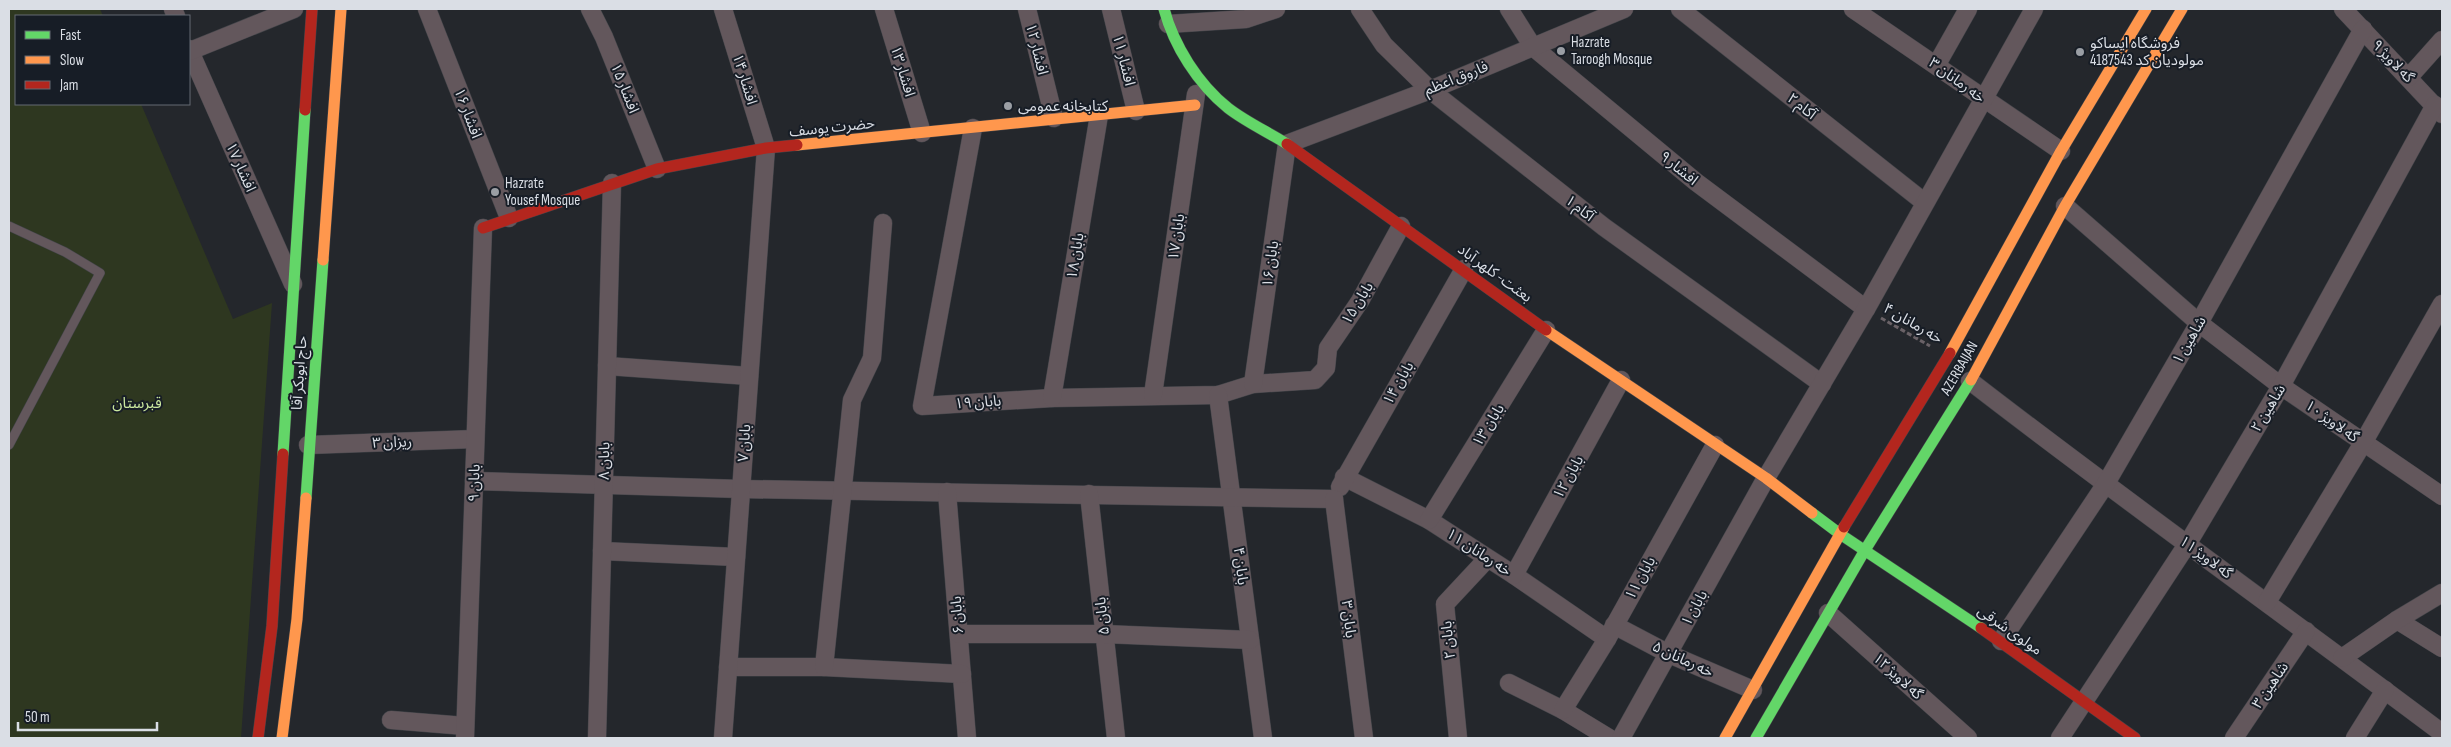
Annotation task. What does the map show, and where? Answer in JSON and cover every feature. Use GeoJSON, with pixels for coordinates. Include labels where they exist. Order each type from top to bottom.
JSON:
{"type":"FeatureCollection","features":[{"type":"Feature","properties":{"kind":"main road","name":"حاج ابوبکر آقا"},"geometry":{"type":"LineString","coordinates":[[258,738],[272,626],[312,9]]}},
{"type":"Feature","properties":{"kind":"main road","name":"حاج ابوبکر آقا"},"geometry":{"type":"LineString","coordinates":[[282,738],[297,619],[308,445],[341,9]]}},
{"type":"Feature","properties":{"kind":"main road","name":"AZERBAIJAN"},"geometry":{"type":"LineString","coordinates":[[1725,738],[1840,534],[1948,356],[2061,151],[2146,9]]}},
{"type":"Feature","properties":{"kind":"main road","name":"AZERBAIJAN"},"geometry":{"type":"LineString","coordinates":[[1756,738],[1865,550],[1970,381],[2065,206],[2182,9]]}},
{"type":"Feature","properties":{"kind":"main road","name":"بعثت- کلهر آباد"},"geometry":{"type":"LineString","coordinates":[[1166,17],[1198,79],[1228,108],[1287,144],[1464,269],[1546,330],[1766,478],[1840,534]]}},
{"type":"Feature","properties":{"kind":"main road","name":"حضرت یوسف"},"geometry":{"type":"LineString","coordinates":[[483,228],[656,169],[766,148],[1195,105]]}},
{"type":"Feature","properties":{"kind":"main road","name":"مولوی شرقی"},"geometry":{"type":"LineString","coordinates":[[1840,534],[2001,641],[2135,738]]}},
{"type":"Feature","properties":{"kind":"street"},"geometry":{"type":"LineString","coordinates":[[190,50],[294,9]]}},
{"type":"Feature","properties":{"kind":"street","name":"افشار ۱۶"},"geometry":{"type":"LineString","coordinates":[[427,9],[509,218]]}},
{"type":"Feature","properties":{"kind":"street","name":"افشار ۱۵"},"geometry":{"type":"LineString","coordinates":[[590,9],[611,55],[656,169]]}},
{"type":"Feature","properties":{"kind":"street","name":"افشار ۱۴"},"geometry":{"type":"LineString","coordinates":[[724,9],[766,148]]}},
{"type":"Feature","properties":{"kind":"street","name":"افشار ۱۳"},"geometry":{"type":"LineString","coordinates":[[884,9],[922,133]]}},
{"type":"Feature","properties":{"kind":"street","name":"افشار ۱۲"},"geometry":{"type":"LineString","coordinates":[[1027,9],[1054,118]]}},
{"type":"Feature","properties":{"kind":"street","name":"افشار ۱۱"},"geometry":{"type":"LineString","coordinates":[[1111,9],[1136,111]]}},
{"type":"Feature","properties":{"kind":"street"},"geometry":{"type":"LineString","coordinates":[[1166,17],[1245,14],[1276,9]]}},
{"type":"Feature","properties":{"kind":"street","name":"آکام ۱"},"geometry":{"type":"LineString","coordinates":[[1360,9],[1384,45],[1430,90],[1604,227],[1822,384]]}},
{"type":"Feature","properties":{"kind":"street","name":"افشار ۹"},"geometry":{"type":"LineString","coordinates":[[1509,9],[1533,47],[1696,182],[1866,309]]}},
{"type":"Feature","properties":{"kind":"street","name":"فاروق اعظم"},"geometry":{"type":"LineString","coordinates":[[1287,144],[1430,90],[1624,9]]}},
{"type":"Feature","properties":{"kind":"street","name":"آکام ۲"},"geometry":{"type":"LineString","coordinates":[[1680,9],[1924,202]]}},
{"type":"Feature","properties":{"kind":"street","name":"خه رمانان ۳"},"geometry":{"type":"LineString","coordinates":[[1853,9],[2061,151]]}},
{"type":"Feature","properties":{"kind":"street"},"geometry":{"type":"LineString","coordinates":[[1936,64],[1968,9]]}},
{"type":"Feature","properties":{"kind":"street","name":"بابان ۱"},"geometry":{"type":"LineString","coordinates":[[1621,738],[1766,478],[1866,309],[1924,202],[1984,100],[2034,9]]}},
{"type":"Feature","properties":{"kind":"street","name":"گه لاویژ ۹"},"geometry":{"type":"LineString","coordinates":[[2343,9],[2439,110]]}},
{"type":"Feature","properties":{"kind":"street","name":"شاهین ۱"},"geometry":{"type":"LineString","coordinates":[[2001,641],[2105,485],[2199,323],[2363,29]]}},
{"type":"Feature","properties":{"kind":"street"},"geometry":{"type":"LineString","coordinates":[[2409,77],[2442,40]]}},
{"type":"Feature","properties":{"kind":"street","name":"افشار ۱۷"},"geometry":{"type":"LineString","coordinates":[[190,52],[293,284]]}},
{"type":"Feature","properties":{"kind":"street","name":"بابان ۱۷"},"geometry":{"type":"LineString","coordinates":[[1153,395],[1198,79]]}},
{"type":"Feature","properties":{"kind":"street","name":"شاهین ۲"},"geometry":{"type":"LineString","coordinates":[[2060,738],[2188,543],[2281,386],[2439,110]]}},
{"type":"Feature","properties":{"kind":"street","name":"بابان ۱۸"},"geometry":{"type":"LineString","coordinates":[[1052,398],[1099,115]]}},
{"type":"Feature","properties":{"kind":"street","name":"بابان ۱۹"},"geometry":{"type":"LineString","coordinates":[[973,128],[922,406],[1052,398],[1218,394],[1253,384],[1315,380]]}},
{"type":"Feature","properties":{"kind":"street","name":"بابان ۱۶"},"geometry":{"type":"LineString","coordinates":[[1253,384],[1287,144]]}},
{"type":"Feature","properties":{"kind":"street","name":"بابان ۷"},"geometry":{"type":"LineString","coordinates":[[723,738],[766,148]]}},
{"type":"Feature","properties":{"kind":"street","name":"بابان ۸"},"geometry":{"type":"LineString","coordinates":[[597,738],[612,183]]}},
{"type":"Feature","properties":{"kind":"street","name":"گه لاویژ ۱۰"},"geometry":{"type":"LineString","coordinates":[[2065,206],[2199,323],[2281,386],[2363,443],[2441,492]]}},
{"type":"Feature","properties":{"kind":"street"},"geometry":{"type":"LineString","coordinates":[[824,667],[852,400],[872,358],[883,224]]}},
{"type":"Feature","properties":{"kind":"street","name":"بابان ۱۵"},"geometry":{"type":"LineString","coordinates":[[1315,380],[1326,368],[1328,348],[1360,301],[1401,226]]}},
{"type":"Feature","properties":{"kind":"street","name":"بابان ۹"},"geometry":{"type":"LineString","coordinates":[[465,732],[483,228]]}},
{"type":"Feature","properties":{"kind":"street","name":"بابان ۱۴"},"geometry":{"type":"LineString","coordinates":[[1334,499],[1344,477],[1464,269]]}},
{"type":"Feature","properties":{"kind":"street"},"geometry":{"type":"LineString","coordinates":[[2267,602],[2363,443],[2442,304]]}},
{"type":"Feature","properties":{"kind":"street","name":"بابان ۱۳"},"geometry":{"type":"LineString","coordinates":[[1429,520],[1546,330]]}},
{"type":"Feature","properties":{"kind":"street"},"geometry":{"type":"LineString","coordinates":[[607,366],[749,376]]}},
{"type":"Feature","properties":{"kind":"street","name":"بابان ۱۲"},"geometry":{"type":"LineString","coordinates":[[1514,575],[1621,380]]}},
{"type":"Feature","properties":{"kind":"street","name":"گه لاویژ ۱۱"},"geometry":{"type":"LineString","coordinates":[[1970,381],[2105,485],[2188,543],[2442,733]]}},
{"type":"Feature","properties":{"kind":"street","name":"بابان ۴"},"geometry":{"type":"LineString","coordinates":[[1218,394],[1263,738]]}},
{"type":"Feature","properties":{"kind":"street","name":"۳ ریزان"},"geometry":{"type":"LineString","coordinates":[[308,445],[475,439]]}},
{"type":"Feature","properties":{"kind":"street","name":"بابان ۱۱"},"geometry":{"type":"LineString","coordinates":[[1563,710],[1610,632],[1715,445]]}},
{"type":"Feature","properties":{"kind":"street","name":"خه رمانان ۱۱"},"geometry":{"type":"LineString","coordinates":[[1344,477],[1429,520],[1487,559],[1610,632]]}},
{"type":"Feature","properties":{"kind":"street"},"geometry":{"type":"LineString","coordinates":[[474,481],[741,489],[844,489],[1334,499]]}},
{"type":"Feature","properties":{"kind":"street","name":"بابان ۶"},"geometry":{"type":"LineString","coordinates":[[947,492],[967,738]]}},
{"type":"Feature","properties":{"kind":"street","name":"بابان ۵"},"geometry":{"type":"LineString","coordinates":[[1088,494],[1116,738]]}},
{"type":"Feature","properties":{"kind":"street","name":"بابان ۳"},"geometry":{"type":"LineString","coordinates":[[1334,499],[1364,738]]}},
{"type":"Feature","properties":{"kind":"street"},"geometry":{"type":"LineString","coordinates":[[602,551],[736,557]]}},
{"type":"Feature","properties":{"kind":"street","name":"بابان ۲"},"geometry":{"type":"LineString","coordinates":[[1458,738],[1445,604],[1487,559]]}},
{"type":"Feature","properties":{"kind":"street"},"geometry":{"type":"LineString","coordinates":[[2342,658],[2397,620],[2442,594]]}},
{"type":"Feature","properties":{"kind":"street","name":"گه لاویژ ۱۲"},"geometry":{"type":"LineString","coordinates":[[1828,613],[1968,738]]}},
{"type":"Feature","properties":{"kind":"street"},"geometry":{"type":"LineString","coordinates":[[2397,620],[2442,648]]}},
{"type":"Feature","properties":{"kind":"street","name":"شاهین ۳"},"geometry":{"type":"LineString","coordinates":[[2234,738],[2306,631]]}},
{"type":"Feature","properties":{"kind":"street","name":"خه رمانان ۵"},"geometry":{"type":"LineString","coordinates":[[1610,632],[1669,654],[1753,690]]}},
{"type":"Feature","properties":{"kind":"street"},"geometry":{"type":"LineString","coordinates":[[959,634],[1104,634],[1250,640]]}},
{"type":"Feature","properties":{"kind":"street"},"geometry":{"type":"LineString","coordinates":[[728,667],[824,667],[962,674]]}},
{"type":"Feature","properties":{"kind":"street"},"geometry":{"type":"LineString","coordinates":[[1509,683],[1563,710],[1609,738]]}},
{"type":"Feature","properties":{"kind":"street"},"geometry":{"type":"LineString","coordinates":[[2355,738],[2385,690]]}},
{"type":"Feature","properties":{"kind":"street"},"geometry":{"type":"LineString","coordinates":[[391,720],[465,732]]}},
{"type":"Feature","properties":{"kind":"lane"},"geometry":{"type":"LineString","coordinates":[[9,226],[65,252],[100,272],[9,445]]}},
{"type":"Feature","properties":{"kind":"path","name":"خه رمانان ۴"},"geometry":{"type":"LineString","coordinates":[[1866,309],[1948,356]]}},
{"type":"Feature","properties":{"kind":"green space","name":"قبرستان"},"geometry":{"type":"Polygon","coordinates":[[[9,9],[100,9],[103,15],[15,15],[15,105],[141,105],[233,319],[272,303],[241,738],[9,738],[9,9]]]}},
{"type":"Feature","properties":{"kind":"traffic: fast"},"geometry":{"type":"LineString","coordinates":[[1164,9],[1174,37],[1188,63],[1207,88],[1235,113],[1287,144]]}},
{"type":"Feature","properties":{"kind":"traffic: fast"},"geometry":{"type":"LineString","coordinates":[[283,454],[305,110]]}},
{"type":"Feature","properties":{"kind":"traffic: fast"},"geometry":{"type":"LineString","coordinates":[[306,498],[323,260]]}},
{"type":"Feature","properties":{"kind":"traffic: fast"},"geometry":{"type":"LineString","coordinates":[[1756,738],[1865,550],[1971,380]]}},
{"type":"Feature","properties":{"kind":"traffic: fast"},"geometry":{"type":"LineString","coordinates":[[1812,513],[1840,534],[1981,628]]}},
{"type":"Feature","properties":{"kind":"traffic: slow"},"geometry":{"type":"LineString","coordinates":[[323,260],[341,9]]}},
{"type":"Feature","properties":{"kind":"traffic: slow"},"geometry":{"type":"LineString","coordinates":[[1950,353],[2061,151],[2146,9]]}},
{"type":"Feature","properties":{"kind":"traffic: slow"},"geometry":{"type":"LineString","coordinates":[[1971,380],[2065,206],[2182,9]]}},
{"type":"Feature","properties":{"kind":"traffic: slow"},"geometry":{"type":"LineString","coordinates":[[797,145],[1195,105]]}},
{"type":"Feature","properties":{"kind":"traffic: slow"},"geometry":{"type":"LineString","coordinates":[[1546,330],[1766,478],[1812,513]]}},
{"type":"Feature","properties":{"kind":"traffic: slow"},"geometry":{"type":"LineString","coordinates":[[282,738],[297,619],[306,498]]}},
{"type":"Feature","properties":{"kind":"traffic: slow"},"geometry":{"type":"LineString","coordinates":[[1725,738],[1844,527]]}},
{"type":"Feature","properties":{"kind":"traffic: jam"},"geometry":{"type":"LineString","coordinates":[[305,110],[312,9]]}},
{"type":"Feature","properties":{"kind":"traffic: jam"},"geometry":{"type":"LineString","coordinates":[[1287,144],[1546,330]]}},
{"type":"Feature","properties":{"kind":"traffic: jam"},"geometry":{"type":"LineString","coordinates":[[483,228],[657,169],[766,148],[797,145]]}},
{"type":"Feature","properties":{"kind":"traffic: jam"},"geometry":{"type":"LineString","coordinates":[[1844,527],[1950,353]]}},
{"type":"Feature","properties":{"kind":"traffic: jam"},"geometry":{"type":"LineString","coordinates":[[258,738],[272,626],[283,454]]}},
{"type":"Feature","properties":{"kind":"traffic: jam"},"geometry":{"type":"LineString","coordinates":[[1981,628],[2135,738]]}},
{"type":"Feature","properties":{"kind":"place","name":"Hazrate Taroogh Mosque"},"geometry":{"type":"Point","coordinates":[1561,51]}},
{"type":"Feature","properties":{"kind":"place","name":"فروشگاە ایساکو مولودیان کد 4187543"},"geometry":{"type":"Point","coordinates":[2080,52]}},
{"type":"Feature","properties":{"kind":"place","name":"کتابخانه عمومی"},"geometry":{"type":"Point","coordinates":[1008,106]}},
{"type":"Feature","properties":{"kind":"place","name":"Hazrate Yousef Mosque"},"geometry":{"type":"Point","coordinates":[495,192]}}]}
